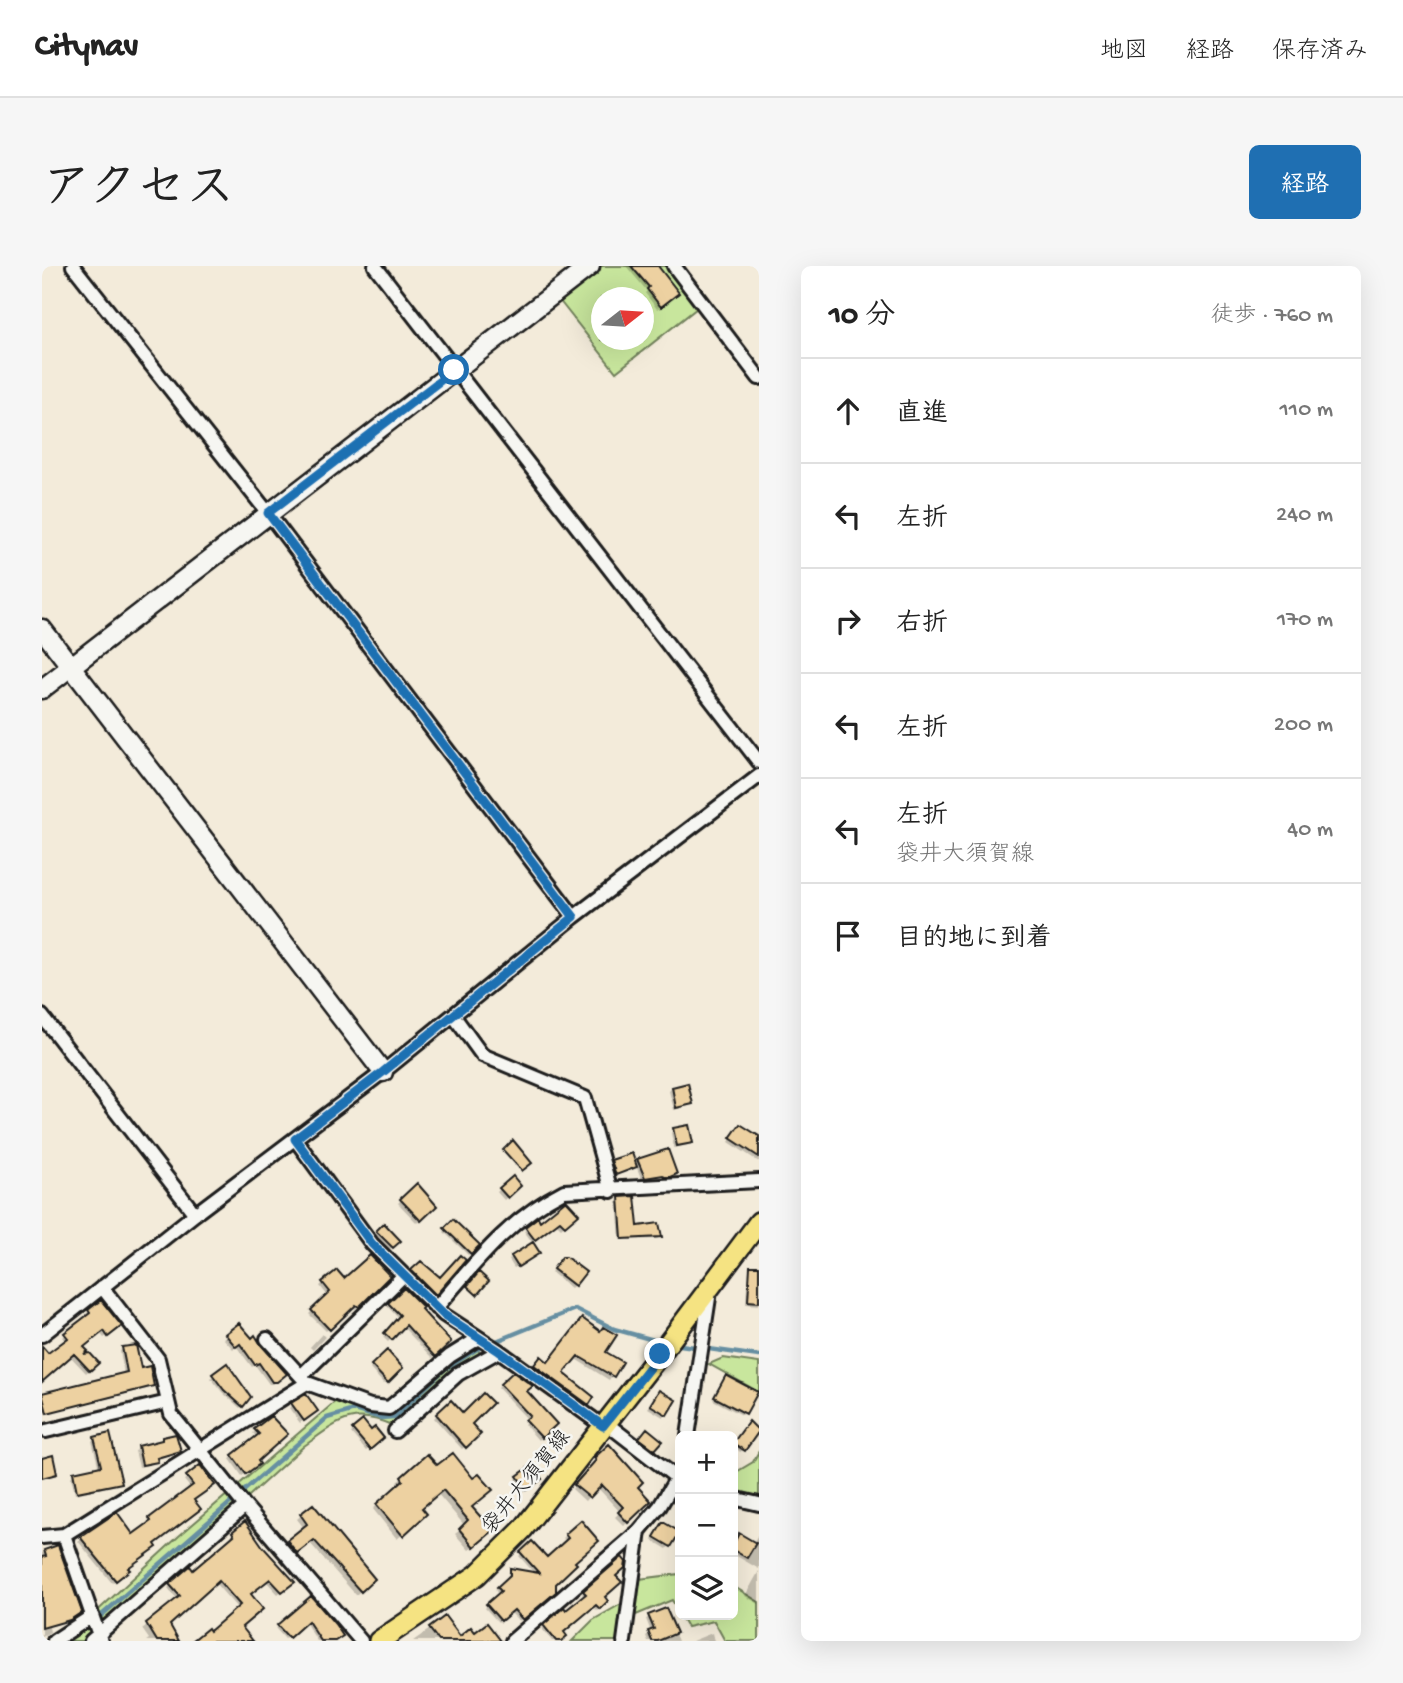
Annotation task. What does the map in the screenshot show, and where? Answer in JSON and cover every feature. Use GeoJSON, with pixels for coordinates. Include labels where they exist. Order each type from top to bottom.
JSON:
{"type":"FeatureCollection","features":[{"type":"Feature","properties":{"kind":"main road","name":"袋井大須賀線"},"geometry":{"type":"LineString","coordinates":[[379,1641],[477,1575],[523,1529],[759,1222]]}},
{"type":"Feature","properties":{"kind":"street"},"geometry":{"type":"LineString","coordinates":[[74,266],[268,513],[574,917]]}},
{"type":"Feature","properties":{"kind":"street"},"geometry":{"type":"LineString","coordinates":[[375,266],[759,762]]}},
{"type":"Feature","properties":{"kind":"street"},"geometry":{"type":"LineString","coordinates":[[42,689],[590,266]]}},
{"type":"Feature","properties":{"kind":"street"},"geometry":{"type":"LineString","coordinates":[[674,266],[759,378]]}},
{"type":"Feature","properties":{"kind":"street"},"geometry":{"type":"LineString","coordinates":[[42,629],[383,1072]]}},
{"type":"Feature","properties":{"kind":"street"},"geometry":{"type":"LineString","coordinates":[[42,1335],[195,1214],[383,1072],[574,917],[759,776]]}},
{"type":"Feature","properties":{"kind":"street"},"geometry":{"type":"LineString","coordinates":[[453,1015],[482,1055],[585,1098],[611,1191]]}},
{"type":"Feature","properties":{"kind":"street"},"geometry":{"type":"LineString","coordinates":[[42,1016],[195,1214]]}},
{"type":"Feature","properties":{"kind":"street"},"geometry":{"type":"LineString","coordinates":[[295,1139],[372,1244],[436,1308],[605,1425],[675,1478]]}},
{"type":"Feature","properties":{"kind":"street"},"geometry":{"type":"LineString","coordinates":[[436,1308],[508,1228],[548,1199],[564,1191],[611,1191],[759,1181]]}},
{"type":"Feature","properties":{"kind":"street"},"geometry":{"type":"LineString","coordinates":[[42,1537],[64,1535],[200,1450],[304,1379],[402,1276]]}},
{"type":"Feature","properties":{"kind":"street"},"geometry":{"type":"LineString","coordinates":[[103,1287],[158,1359],[171,1414],[245,1506],[361,1641]]}},
{"type":"Feature","properties":{"kind":"street"},"geometry":{"type":"LineString","coordinates":[[689,1431],[711,1287]]}},
{"type":"Feature","properties":{"kind":"street"},"geometry":{"type":"LineString","coordinates":[[267,1339],[304,1379],[370,1406],[389,1408],[450,1356],[479,1338]]}},
{"type":"Feature","properties":{"kind":"street"},"geometry":{"type":"LineString","coordinates":[[395,1431],[458,1374],[478,1360],[499,1351]]}},
{"type":"Feature","properties":{"kind":"street"},"geometry":{"type":"LineString","coordinates":[[46,1431],[168,1402]]}},
{"type":"Feature","properties":{"kind":"street"},"geometry":{"type":"LineString","coordinates":[[512,1641],[639,1531],[675,1484]]}},
{"type":"Feature","properties":{"kind":"street"},"geometry":{"type":"LineString","coordinates":[[738,1499],[759,1504]]}},
{"type":"Feature","properties":{"kind":"street"},"geometry":{"type":"LineString","coordinates":[[64,1535],[92,1616],[97,1639],[245,1506]]}},
{"type":"Feature","properties":{"kind":"street"},"geometry":{"type":"LineString","coordinates":[[624,1641],[639,1531]]}},
{"type":"Feature","properties":{"kind":"street"},"geometry":{"type":"LineString","coordinates":[[54,1641],[92,1616]]}},
{"type":"Feature","properties":{"kind":"green space"},"geometry":{"type":"Polygon","coordinates":[[[601,266],[665,266],[697,308],[654,342],[654,287],[591,287],[591,340],[559,300],[601,266]]]}},
{"type":"Feature","properties":{"kind":"green space"},"geometry":{"type":"Polygon","coordinates":[[[599,350],[644,350],[616,372],[599,350]]]}},
{"type":"Feature","properties":{"kind":"green space"},"geometry":{"type":"Polygon","coordinates":[[[476,1340],[480,1356],[394,1426],[379,1420],[356,1418],[326,1430],[304,1446],[89,1641],[54,1641],[92,1616],[179,1536],[337,1400],[388,1411],[476,1340]]]}},
{"type":"Feature","properties":{"kind":"green space"},"geometry":{"type":"Polygon","coordinates":[[[723,1358],[759,1363],[759,1392],[709,1364],[723,1358]]]}},
{"type":"Feature","properties":{"kind":"green space"},"geometry":{"type":"Polygon","coordinates":[[[759,1451],[759,1504],[738,1499],[738,1471],[753,1462],[759,1451]]]}},
{"type":"Feature","properties":{"kind":"green space"},"geometry":{"type":"Polygon","coordinates":[[[675,1575],[675,1605],[672,1600],[631,1617],[639,1579],[675,1575]]]}},
{"type":"Feature","properties":{"kind":"green space"},"geometry":{"type":"Polygon","coordinates":[[[738,1589],[759,1602],[759,1641],[725,1641],[714,1621],[687,1627],[683,1620],[738,1620],[738,1589]]]}},
{"type":"Feature","properties":{"kind":"green space"},"geometry":{"type":"Polygon","coordinates":[[[630,1599],[620,1641],[572,1641],[593,1620],[630,1599]]]}},
{"type":"Feature","properties":{"kind":"building"},"geometry":{"type":"Polygon","coordinates":[[[631,266],[658,266],[679,293],[661,307],[654,298],[654,287],[649,287],[631,266]]]}},
{"type":"Feature","properties":{"kind":"building"},"geometry":{"type":"Polygon","coordinates":[[[688,1083],[693,1104],[676,1108],[672,1087],[688,1083]]]}},
{"type":"Feature","properties":{"kind":"building"},"geometry":{"type":"Polygon","coordinates":[[[740,1124],[759,1136],[759,1157],[730,1138],[740,1124]]]}},
{"type":"Feature","properties":{"kind":"building"},"geometry":{"type":"Polygon","coordinates":[[[689,1125],[693,1143],[677,1146],[673,1128],[689,1125]]]}},
{"type":"Feature","properties":{"kind":"building"},"geometry":{"type":"Polygon","coordinates":[[[513,1140],[532,1163],[522,1171],[503,1150],[513,1140]]]}},
{"type":"Feature","properties":{"kind":"building"},"geometry":{"type":"Polygon","coordinates":[[[668,1149],[677,1174],[670,1177],[663,1175],[645,1178],[637,1159],[668,1149]]]}},
{"type":"Feature","properties":{"kind":"building"},"geometry":{"type":"Polygon","coordinates":[[[632,1153],[637,1167],[616,1175],[611,1160],[632,1153]]]}},
{"type":"Feature","properties":{"kind":"building"},"geometry":{"type":"Polygon","coordinates":[[[513,1176],[521,1186],[508,1198],[499,1188],[513,1176]]]}},
{"type":"Feature","properties":{"kind":"building"},"geometry":{"type":"Polygon","coordinates":[[[417,1183],[437,1206],[421,1221],[400,1199],[417,1183]]]}},
{"type":"Feature","properties":{"kind":"building"},"geometry":{"type":"Polygon","coordinates":[[[635,1196],[638,1226],[659,1223],[662,1237],[622,1239],[619,1197],[635,1196]]]}},
{"type":"Feature","properties":{"kind":"building"},"geometry":{"type":"Polygon","coordinates":[[[566,1200],[579,1214],[565,1226],[560,1221],[535,1240],[525,1227],[538,1217],[540,1221],[566,1200]]]}},
{"type":"Feature","properties":{"kind":"building"},"geometry":{"type":"Polygon","coordinates":[[[453,1219],[480,1245],[471,1254],[444,1228],[453,1219]]]}},
{"type":"Feature","properties":{"kind":"building"},"geometry":{"type":"Polygon","coordinates":[[[384,1223],[401,1241],[393,1248],[376,1231],[384,1223]]]}},
{"type":"Feature","properties":{"kind":"building"},"geometry":{"type":"Polygon","coordinates":[[[533,1242],[540,1253],[518,1267],[511,1256],[533,1242]]]}},
{"type":"Feature","properties":{"kind":"building"},"geometry":{"type":"Polygon","coordinates":[[[370,1255],[390,1276],[359,1307],[356,1305],[330,1330],[311,1310],[330,1292],[322,1282],[337,1270],[344,1278],[370,1255]]]}},
{"type":"Feature","properties":{"kind":"building"},"geometry":{"type":"Polygon","coordinates":[[[460,1255],[466,1260],[436,1295],[411,1270],[421,1261],[440,1277],[460,1255]]]}},
{"type":"Feature","properties":{"kind":"building"},"geometry":{"type":"Polygon","coordinates":[[[562,1257],[566,1257],[586,1272],[575,1286],[553,1269],[562,1257]]]}},
{"type":"Feature","properties":{"kind":"building"},"geometry":{"type":"Polygon","coordinates":[[[750,1266],[759,1266],[759,1302],[748,1301],[750,1266]]]}},
{"type":"Feature","properties":{"kind":"building"},"geometry":{"type":"Polygon","coordinates":[[[479,1272],[489,1281],[477,1295],[467,1286],[479,1272]]]}},
{"type":"Feature","properties":{"kind":"building"},"geometry":{"type":"Polygon","coordinates":[[[404,1288],[451,1342],[435,1357],[406,1325],[392,1340],[384,1333],[400,1315],[388,1303],[404,1288]]]}},
{"type":"Feature","properties":{"kind":"building"},"geometry":{"type":"Polygon","coordinates":[[[101,1300],[122,1326],[108,1337],[104,1331],[84,1347],[88,1351],[84,1354],[90,1353],[99,1363],[90,1371],[74,1354],[42,1382],[42,1346],[48,1353],[68,1338],[64,1333],[90,1313],[88,1310],[101,1300]]]}},
{"type":"Feature","properties":{"kind":"building"},"geometry":{"type":"Polygon","coordinates":[[[582,1318],[600,1331],[603,1327],[617,1335],[606,1352],[623,1362],[614,1377],[578,1356],[564,1373],[594,1397],[589,1405],[534,1365],[541,1356],[548,1362],[582,1318]]]}},
{"type":"Feature","properties":{"kind":"building"},"geometry":{"type":"Polygon","coordinates":[[[239,1323],[252,1338],[255,1335],[287,1374],[277,1382],[272,1382],[259,1363],[255,1365],[240,1344],[236,1347],[225,1334],[239,1323]]]}},
{"type":"Feature","properties":{"kind":"building"},"geometry":{"type":"Polygon","coordinates":[[[136,1345],[141,1368],[150,1366],[154,1386],[47,1413],[42,1393],[127,1372],[122,1347],[136,1345]]]}},
{"type":"Feature","properties":{"kind":"building"},"geometry":{"type":"Polygon","coordinates":[[[387,1350],[403,1368],[388,1383],[371,1365],[387,1350]]]}},
{"type":"Feature","properties":{"kind":"building"},"geometry":{"type":"Polygon","coordinates":[[[227,1363],[251,1397],[243,1407],[224,1390],[212,1374],[227,1363]]]}},
{"type":"Feature","properties":{"kind":"building"},"geometry":{"type":"Polygon","coordinates":[[[513,1372],[533,1386],[527,1391],[557,1424],[542,1438],[525,1420],[530,1416],[500,1384],[513,1372]]]}},
{"type":"Feature","properties":{"kind":"building"},"geometry":{"type":"Polygon","coordinates":[[[726,1375],[758,1392],[746,1414],[714,1397],[726,1375]]]}},
{"type":"Feature","properties":{"kind":"building"},"geometry":{"type":"Polygon","coordinates":[[[659,1390],[676,1400],[667,1415],[650,1405],[659,1390]]]}},
{"type":"Feature","properties":{"kind":"building"},"geometry":{"type":"Polygon","coordinates":[[[483,1393],[493,1403],[472,1424],[481,1434],[466,1448],[436,1414],[451,1400],[463,1413],[483,1393]]]}},
{"type":"Feature","properties":{"kind":"building"},"geometry":{"type":"Polygon","coordinates":[[[306,1394],[318,1411],[304,1421],[291,1403],[306,1394]]]}},
{"type":"Feature","properties":{"kind":"building"},"geometry":{"type":"Polygon","coordinates":[[[271,1416],[288,1434],[258,1461],[260,1464],[246,1474],[232,1455],[259,1434],[254,1429],[271,1416]]]}},
{"type":"Feature","properties":{"kind":"building"},"geometry":{"type":"Polygon","coordinates":[[[363,1420],[371,1430],[375,1427],[384,1438],[370,1450],[352,1429],[363,1420]]]}},
{"type":"Feature","properties":{"kind":"building"},"geometry":{"type":"Polygon","coordinates":[[[749,1421],[759,1431],[745,1451],[738,1446],[738,1436],[749,1421]]]}},
{"type":"Feature","properties":{"kind":"building"},"geometry":{"type":"Polygon","coordinates":[[[647,1428],[663,1441],[655,1450],[639,1438],[647,1428]]]}},
{"type":"Feature","properties":{"kind":"building"},"geometry":{"type":"Polygon","coordinates":[[[110,1433],[122,1483],[77,1492],[73,1472],[101,1466],[94,1437],[110,1433]]]}},
{"type":"Feature","properties":{"kind":"building"},"geometry":{"type":"Polygon","coordinates":[[[176,1434],[181,1451],[157,1458],[158,1462],[142,1465],[138,1446],[176,1434]]]}},
{"type":"Feature","properties":{"kind":"building"},"geometry":{"type":"Polygon","coordinates":[[[609,1444],[643,1482],[638,1487],[651,1501],[628,1523],[618,1512],[623,1507],[602,1485],[590,1498],[574,1485],[596,1460],[594,1458],[609,1444]]]}},
{"type":"Feature","properties":{"kind":"building"},"geometry":{"type":"Polygon","coordinates":[[[453,1453],[473,1478],[479,1474],[493,1490],[472,1507],[493,1531],[474,1547],[459,1529],[468,1520],[443,1490],[422,1508],[427,1514],[403,1536],[376,1504],[427,1454],[437,1465],[453,1453]]]}},
{"type":"Feature","properties":{"kind":"building"},"geometry":{"type":"Polygon","coordinates":[[[53,1455],[57,1474],[42,1478],[42,1458],[53,1455]]]}},
{"type":"Feature","properties":{"kind":"building"},"geometry":{"type":"Polygon","coordinates":[[[200,1465],[215,1485],[194,1500],[201,1509],[155,1544],[157,1547],[128,1568],[130,1570],[116,1581],[80,1537],[117,1512],[133,1534],[151,1521],[149,1518],[193,1485],[186,1476],[200,1465]]]}},
{"type":"Feature","properties":{"kind":"building"},"geometry":{"type":"Polygon","coordinates":[[[532,1465],[542,1479],[527,1490],[517,1476],[532,1465]]]}},
{"type":"Feature","properties":{"kind":"building"},"geometry":{"type":"Polygon","coordinates":[[[313,1504],[375,1579],[361,1592],[314,1540],[297,1553],[287,1540],[307,1524],[300,1514],[313,1504]]]}},
{"type":"Feature","properties":{"kind":"building"},"geometry":{"type":"Polygon","coordinates":[[[581,1520],[599,1541],[575,1562],[577,1564],[556,1584],[556,1592],[523,1620],[514,1610],[501,1621],[486,1604],[501,1591],[497,1587],[510,1575],[510,1568],[539,1573],[520,1552],[532,1541],[547,1557],[568,1538],[565,1534],[581,1520]]]}},
{"type":"Feature","properties":{"kind":"building"},"geometry":{"type":"Polygon","coordinates":[[[245,1521],[263,1547],[295,1582],[282,1592],[270,1579],[251,1594],[263,1609],[242,1627],[253,1641],[192,1641],[208,1628],[210,1631],[240,1605],[219,1581],[170,1625],[179,1641],[157,1641],[146,1623],[180,1596],[169,1584],[190,1566],[193,1570],[234,1535],[232,1532],[245,1521]]]}},
{"type":"Feature","properties":{"kind":"building"},"geometry":{"type":"Polygon","coordinates":[[[663,1522],[675,1529],[675,1540],[671,1547],[654,1537],[663,1522]]]}},
{"type":"Feature","properties":{"kind":"building"},"geometry":{"type":"Polygon","coordinates":[[[739,1533],[756,1543],[747,1558],[738,1553],[739,1533]]]}},
{"type":"Feature","properties":{"kind":"building"},"geometry":{"type":"Polygon","coordinates":[[[58,1545],[82,1612],[70,1620],[42,1628],[42,1557],[46,1556],[44,1550],[58,1545]]]}},
{"type":"Feature","properties":{"kind":"building"},"geometry":{"type":"Polygon","coordinates":[[[622,1557],[626,1562],[625,1568],[616,1576],[622,1582],[605,1597],[608,1601],[600,1609],[596,1605],[564,1632],[567,1636],[556,1641],[543,1625],[564,1607],[566,1610],[586,1594],[583,1591],[622,1557]]]}},
{"type":"Feature","properties":{"kind":"building"},"geometry":{"type":"Polygon","coordinates":[[[311,1596],[343,1636],[335,1641],[321,1641],[308,1621],[289,1638],[277,1625],[311,1596]]]}},
{"type":"Feature","properties":{"kind":"building"},"geometry":{"type":"Polygon","coordinates":[[[666,1608],[677,1633],[652,1641],[648,1631],[654,1629],[648,1615],[666,1608]]]}},
{"type":"Feature","properties":{"kind":"building"},"geometry":{"type":"Polygon","coordinates":[[[445,1616],[460,1636],[471,1627],[475,1632],[487,1623],[501,1641],[439,1641],[429,1628],[445,1616]]]}},
{"type":"Feature","properties":{"kind":"waterway"},"geometry":{"type":"LineString","coordinates":[[95,1621],[327,1418],[354,1410],[381,1418],[394,1417],[445,1369],[477,1349],[575,1309],[614,1329],[661,1342]]}},
{"type":"Feature","properties":{"kind":"waterway"},"geometry":{"type":"LineString","coordinates":[[673,1344],[759,1356]]}},
{"type":"Feature","properties":{"kind":"route"},"geometry":{"type":"LineString","coordinates":[[454,370],[268,513],[574,917],[383,1072],[295,1139],[355,1223],[402,1276],[444,1315],[603,1426],[660,1354]]}}]}
